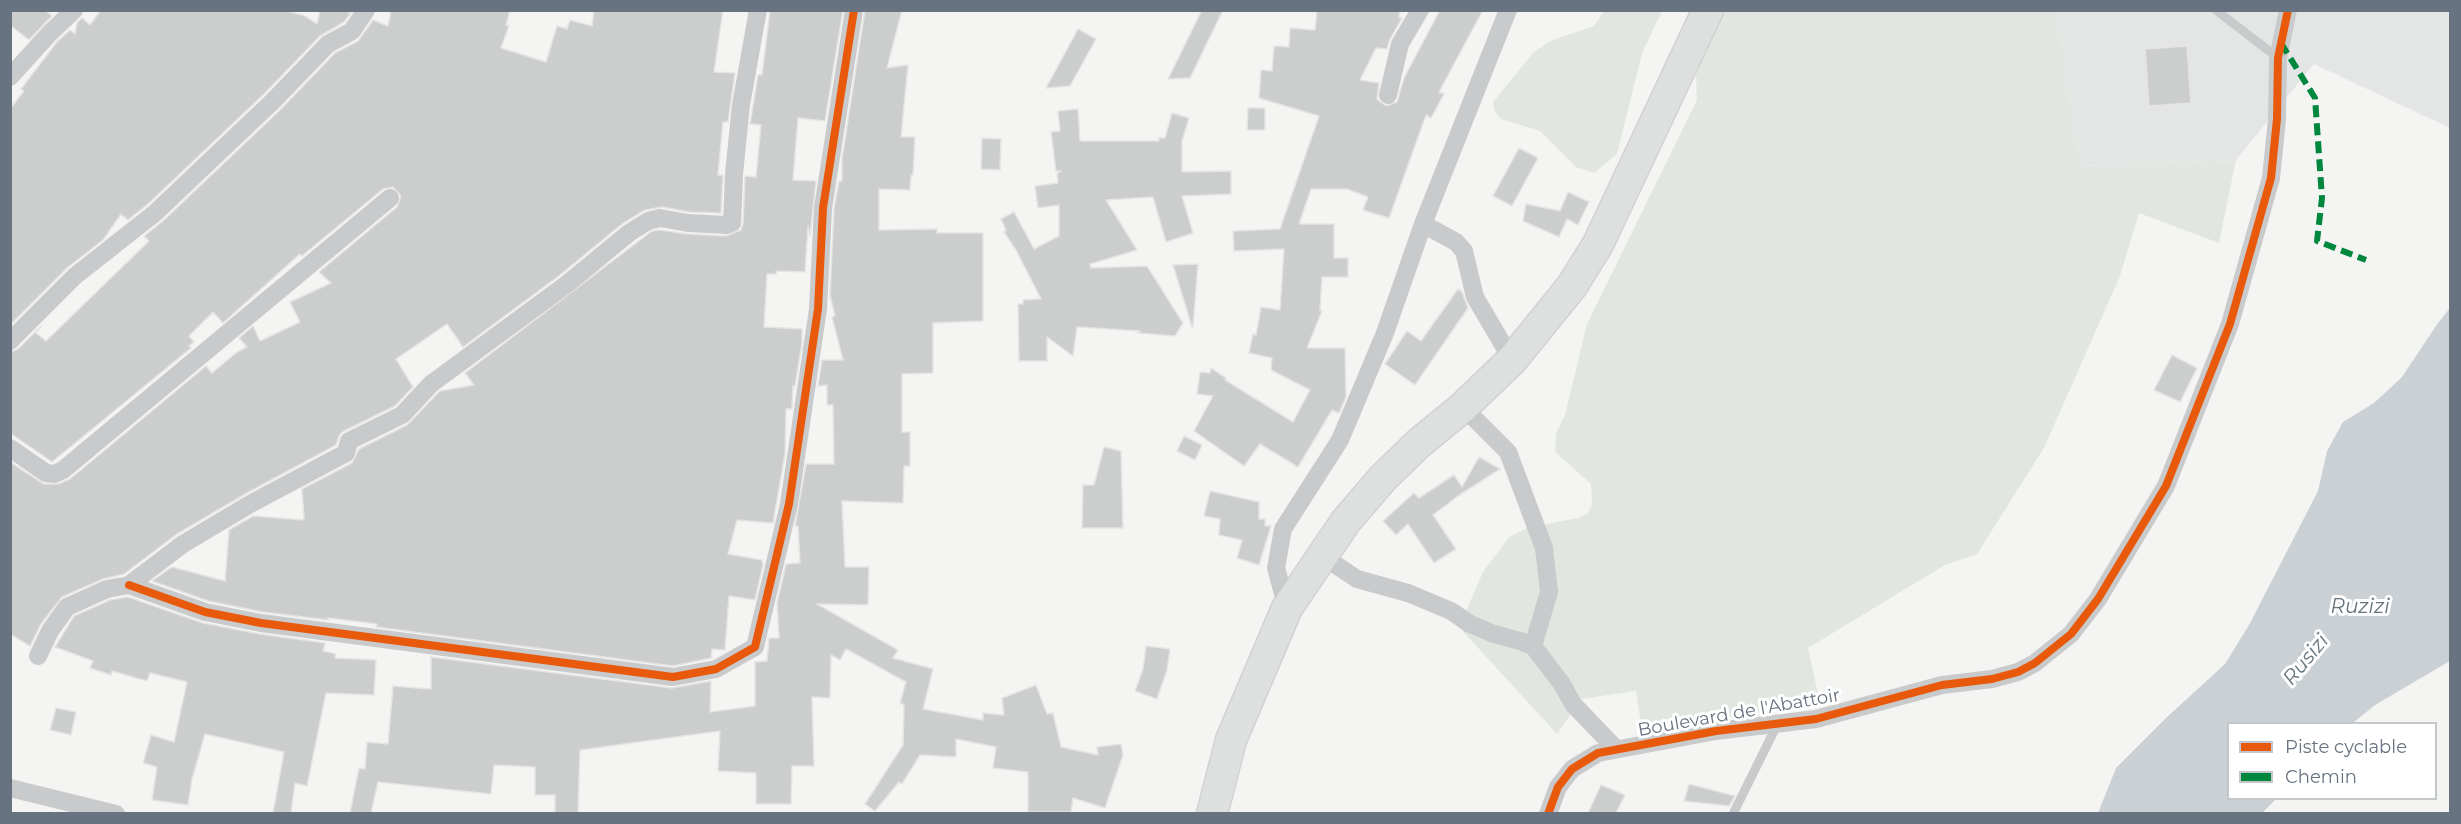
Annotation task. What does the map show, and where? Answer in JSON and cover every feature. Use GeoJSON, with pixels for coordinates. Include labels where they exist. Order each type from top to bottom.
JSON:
{"type":"FeatureCollection","features":[{"type":"Feature","properties":{"kind":"main road"},"geometry":{"type":"LineString","coordinates":[[1212,813],[1231,740],[1287,608],[1346,520],[1383,478],[1418,444],[1464,407],[1512,360],[1572,286],[1598,244],[1708,10]]}},
{"type":"Feature","properties":{"kind":"street"},"geometry":{"type":"LineString","coordinates":[[10,77],[74,10]]}},
{"type":"Feature","properties":{"kind":"street"},"geometry":{"type":"LineString","coordinates":[[10,341],[75,276],[163,205],[273,101],[328,44],[352,31],[366,10]]}},
{"type":"Feature","properties":{"kind":"street"},"geometry":{"type":"LineString","coordinates":[[38,656],[50,631],[67,607],[108,589],[129,585],[183,544],[261,498],[346,453],[349,441],[402,415],[431,384],[567,284],[629,233],[648,221],[660,218],[688,223],[727,225],[732,223],[741,105],[758,10]]}},
{"type":"Feature","properties":{"kind":"street"},"geometry":{"type":"LineString","coordinates":[[129,585],[205,612],[261,623],[673,677],[716,669],[755,647],[789,504],[818,309],[823,208],[854,10]]}},
{"type":"Feature","properties":{"kind":"street"},"geometry":{"type":"LineString","coordinates":[[1388,95],[1400,44],[1420,10]]}},
{"type":"Feature","properties":{"kind":"street"},"geometry":{"type":"LineString","coordinates":[[1287,608],[1276,568],[1283,529],[1340,440],[1385,333],[1423,224],[1508,10]]}},
{"type":"Feature","properties":{"kind":"street","name":"Boulevard de l'Abattoir"},"geometry":{"type":"LineString","coordinates":[[1548,813],[1558,787],[1572,769],[1598,753],[1816,718],[1942,685],[1992,679],[2018,672],[2035,663],[2071,634],[2098,599],[2166,486],[2230,324],[2271,178],[2277,119],[2278,58],[2288,10]]}},
{"type":"Feature","properties":{"kind":"street"},"geometry":{"type":"LineString","coordinates":[[10,448],[46,473],[54,474],[63,471],[390,198]]}},
{"type":"Feature","properties":{"kind":"street"},"geometry":{"type":"LineString","coordinates":[[1423,224],[1456,242],[1464,252],[1475,297],[1512,360]]}},
{"type":"Feature","properties":{"kind":"street"},"geometry":{"type":"LineString","coordinates":[[1464,407],[1508,452],[1544,548],[1549,592],[1533,646]]}},
{"type":"Feature","properties":{"kind":"street"},"geometry":{"type":"LineString","coordinates":[[1321,555],[1357,579],[1408,593],[1451,611],[1470,624],[1533,646],[1562,684],[1573,704],[1616,749]]}},
{"type":"Feature","properties":{"kind":"street"},"geometry":{"type":"LineString","coordinates":[[10,788],[116,813]]}},
{"type":"Feature","properties":{"kind":"lane"},"geometry":{"type":"LineString","coordinates":[[2216,10],[2278,58]]}},
{"type":"Feature","properties":{"kind":"lane"},"geometry":{"type":"LineString","coordinates":[[1733,813],[1778,723]]}},
{"type":"Feature","properties":{"kind":"shaded area"},"geometry":{"type":"Polygon","coordinates":[[[1604,11],[1662,11],[1642,53],[1617,154],[1594,173],[1576,167],[1540,131],[1501,119],[1495,112],[1493,102],[1533,53],[1550,41],[1594,26],[1604,11]]]}},
{"type":"Feature","properties":{"kind":"shaded area"},"geometry":{"type":"Polygon","coordinates":[[[1693,11],[2056,11],[2081,166],[2236,160],[2219,243],[2139,213],[2120,276],[2044,448],[1977,554],[1945,565],[1808,648],[1820,703],[1642,731],[1636,691],[1581,699],[1557,734],[1459,627],[1483,572],[1509,537],[1527,528],[1578,518],[1588,513],[1592,504],[1591,484],[1555,452],[1556,433],[1565,415],[1587,324],[1697,100],[1693,11]]]}},
{"type":"Feature","properties":{"kind":"shaded area"},"geometry":{"type":"Polygon","coordinates":[[[2056,11],[2450,11],[2450,128],[2314,64],[2236,160],[2081,166],[2056,11]]]}},
{"type":"Feature","properties":{"kind":"water","name":"Ruzizi"},"geometry":{"type":"Polygon","coordinates":[[[2450,308],[2450,661],[2375,705],[2354,722],[2227,722],[2227,800],[2275,800],[2262,813],[2098,813],[2116,768],[2225,664],[2249,625],[2318,491],[2327,451],[2343,422],[2374,403],[2402,377],[2450,308]]]}},
{"type":"Feature","properties":{"kind":"building"},"geometry":{"type":"Polygon","coordinates":[[[10,10],[45,10],[52,16],[29,40],[10,25],[10,10]]]}},
{"type":"Feature","properties":{"kind":"building"},"geometry":{"type":"Polygon","coordinates":[[[101,10],[284,10],[305,16],[317,24],[320,10],[343,10],[351,13],[344,22],[320,36],[265,93],[148,204],[128,220],[121,214],[103,240],[67,268],[10,325],[10,109],[24,91],[21,89],[57,42],[70,30],[75,34],[77,23],[82,18],[90,25],[101,10]]]}},
{"type":"Feature","properties":{"kind":"building"},"geometry":{"type":"Polygon","coordinates":[[[391,10],[510,10],[506,25],[509,26],[501,48],[546,62],[557,26],[567,29],[570,20],[592,26],[594,10],[723,10],[714,72],[735,73],[728,122],[723,122],[718,175],[723,175],[721,213],[689,212],[662,207],[645,210],[622,224],[560,275],[463,347],[447,324],[396,359],[413,387],[395,406],[344,431],[340,434],[336,445],[177,534],[124,574],[103,579],[62,597],[41,624],[30,646],[10,634],[10,462],[44,484],[58,484],[70,479],[206,366],[212,373],[237,352],[247,347],[239,338],[253,326],[260,341],[300,322],[290,302],[331,283],[319,272],[397,207],[401,196],[393,187],[383,189],[302,256],[300,254],[223,323],[213,312],[189,336],[194,342],[189,346],[191,348],[52,462],[10,433],[10,352],[18,349],[41,326],[36,333],[46,341],[149,241],[144,236],[163,221],[281,109],[335,53],[358,41],[373,20],[388,26],[391,10]]]}},
{"type":"Feature","properties":{"kind":"building"},"geometry":{"type":"Polygon","coordinates":[[[770,10],[843,10],[825,121],[798,118],[793,180],[816,181],[810,236],[808,226],[805,272],[776,271],[776,274],[767,274],[764,327],[802,329],[802,343],[795,386],[793,386],[792,409],[786,409],[785,454],[773,523],[737,520],[728,554],[762,560],[763,565],[755,600],[729,596],[725,650],[712,649],[711,658],[673,666],[376,627],[377,624],[263,612],[208,601],[152,581],[172,567],[225,581],[229,530],[253,516],[304,520],[302,489],[352,463],[359,449],[407,425],[440,391],[474,385],[465,373],[652,231],[726,236],[741,230],[745,176],[756,177],[761,125],[750,124],[758,75],[762,75],[770,10]]]}},
{"type":"Feature","properties":{"kind":"building"},"geometry":{"type":"Polygon","coordinates":[[[865,10],[902,10],[887,68],[908,65],[901,137],[915,137],[910,190],[879,189],[879,230],[937,229],[937,233],[983,233],[983,321],[933,323],[933,373],[902,374],[902,432],[910,432],[910,466],[904,466],[903,503],[842,501],[845,567],[869,567],[868,605],[817,604],[898,650],[893,658],[933,669],[923,709],[983,720],[983,713],[1004,715],[1002,698],[1036,685],[1047,714],[1053,713],[1061,747],[1098,755],[1097,747],[1121,744],[1123,755],[1105,808],[1073,798],[1071,812],[1028,812],[1028,772],[993,768],[996,747],[956,739],[956,757],[920,755],[902,784],[899,782],[875,811],[865,804],[903,745],[904,705],[900,703],[906,682],[846,649],[840,660],[831,655],[830,698],[812,697],[814,766],[792,766],[791,804],[756,804],[756,773],[718,771],[720,731],[580,750],[578,813],[555,813],[555,795],[535,795],[535,767],[494,765],[491,794],[378,782],[371,813],[350,813],[359,768],[365,769],[367,742],[388,744],[393,686],[431,689],[431,657],[672,688],[711,681],[710,712],[755,706],[755,662],[767,661],[769,638],[779,638],[777,603],[786,564],[800,563],[798,526],[795,526],[806,464],[834,464],[833,405],[827,405],[827,385],[818,386],[822,360],[843,360],[832,317],[835,316],[830,295],[834,209],[839,181],[842,181],[842,159],[865,10]]]}},
{"type":"Feature","properties":{"kind":"building"},"geometry":{"type":"Polygon","coordinates":[[[1202,10],[1223,10],[1190,78],[1168,79],[1202,10]]]}},
{"type":"Feature","properties":{"kind":"building"},"geometry":{"type":"Polygon","coordinates":[[[1317,10],[1400,10],[1399,18],[1402,18],[1387,49],[1376,48],[1360,80],[1379,83],[1377,99],[1386,106],[1397,102],[1404,78],[1440,10],[1483,10],[1439,92],[1444,94],[1431,118],[1426,115],[1389,218],[1363,210],[1368,197],[1347,189],[1311,189],[1299,224],[1334,224],[1334,258],[1348,258],[1348,277],[1322,277],[1320,310],[1322,311],[1307,348],[1345,348],[1346,397],[1339,413],[1332,410],[1298,467],[1260,444],[1244,466],[1194,431],[1213,396],[1197,394],[1200,372],[1210,373],[1211,368],[1226,378],[1225,380],[1293,422],[1310,390],[1271,370],[1272,358],[1249,353],[1253,334],[1256,335],[1261,307],[1280,310],[1284,249],[1234,251],[1233,231],[1280,229],[1319,116],[1259,98],[1261,70],[1272,71],[1274,46],[1289,47],[1290,28],[1315,30],[1317,10]]]}},
{"type":"Feature","properties":{"kind":"building"},"geometry":{"type":"Polygon","coordinates":[[[1078,29],[1096,39],[1070,86],[1046,88],[1078,29]]]}},
{"type":"Feature","properties":{"kind":"building"},"geometry":{"type":"Polygon","coordinates":[[[2187,46],[2191,103],[2149,106],[2145,49],[2187,46]]]}},
{"type":"Feature","properties":{"kind":"building"},"geometry":{"type":"Polygon","coordinates":[[[1248,108],[1265,108],[1265,130],[1247,130],[1248,108]]]}},
{"type":"Feature","properties":{"kind":"building"},"geometry":{"type":"Polygon","coordinates":[[[1078,109],[1080,141],[1159,141],[1159,138],[1165,138],[1172,113],[1189,118],[1182,141],[1182,172],[1231,171],[1231,194],[1182,196],[1193,233],[1166,242],[1153,197],[1106,200],[1137,250],[1090,264],[1091,268],[1147,266],[1183,323],[1175,336],[1077,327],[1073,356],[1047,337],[1047,361],[1019,361],[1018,304],[1023,304],[1023,300],[1041,299],[1016,250],[1004,232],[1006,230],[1001,219],[1014,212],[1034,249],[1059,236],[1059,205],[1038,208],[1035,186],[1058,183],[1057,174],[1061,171],[1056,171],[1051,132],[1060,131],[1058,111],[1078,109]]]}},
{"type":"Feature","properties":{"kind":"building"},"geometry":{"type":"Polygon","coordinates":[[[982,138],[1001,139],[1000,170],[981,169],[982,138]]]}},
{"type":"Feature","properties":{"kind":"building"},"geometry":{"type":"Polygon","coordinates":[[[1519,148],[1538,158],[1512,206],[1493,196],[1519,148]]]}},
{"type":"Feature","properties":{"kind":"building"},"geometry":{"type":"Polygon","coordinates":[[[1568,192],[1589,202],[1578,225],[1567,219],[1559,237],[1523,221],[1526,204],[1560,211],[1568,192]]]}},
{"type":"Feature","properties":{"kind":"building"},"geometry":{"type":"Polygon","coordinates":[[[1198,264],[1193,327],[1192,327],[1173,265],[1198,264]]]}},
{"type":"Feature","properties":{"kind":"building"},"geometry":{"type":"Polygon","coordinates":[[[1458,289],[1462,292],[1468,308],[1415,385],[1385,364],[1407,331],[1421,341],[1458,289]]]}},
{"type":"Feature","properties":{"kind":"building"},"geometry":{"type":"Polygon","coordinates":[[[2172,355],[2197,368],[2180,402],[2154,390],[2172,355]]]}},
{"type":"Feature","properties":{"kind":"building"},"geometry":{"type":"Polygon","coordinates":[[[1184,436],[1202,445],[1195,460],[1177,451],[1184,436]]]}},
{"type":"Feature","properties":{"kind":"building"},"geometry":{"type":"Polygon","coordinates":[[[1104,447],[1121,451],[1123,528],[1082,528],[1083,485],[1094,485],[1104,447]]]}},
{"type":"Feature","properties":{"kind":"building"},"geometry":{"type":"Polygon","coordinates":[[[1479,457],[1500,469],[1433,515],[1456,549],[1434,563],[1408,524],[1396,535],[1383,521],[1414,493],[1419,498],[1454,475],[1462,487],[1479,457]]]}},
{"type":"Feature","properties":{"kind":"building"},"geometry":{"type":"Polygon","coordinates":[[[1210,491],[1259,502],[1259,519],[1265,519],[1265,526],[1271,526],[1259,565],[1237,558],[1242,540],[1219,535],[1220,519],[1204,516],[1210,491]]]}},
{"type":"Feature","properties":{"kind":"building"},"geometry":{"type":"Polygon","coordinates":[[[128,597],[203,623],[325,643],[323,651],[336,654],[335,658],[376,660],[374,695],[326,693],[307,786],[295,783],[291,813],[273,813],[284,752],[205,734],[192,779],[188,805],[152,800],[157,767],[143,763],[151,735],[174,742],[187,682],[150,673],[147,681],[112,671],[111,675],[90,668],[93,661],[55,647],[74,616],[110,600],[128,597]]]}},
{"type":"Feature","properties":{"kind":"building"},"geometry":{"type":"Polygon","coordinates":[[[1146,646],[1170,649],[1167,670],[1157,699],[1135,691],[1143,669],[1146,646]]]}},
{"type":"Feature","properties":{"kind":"building"},"geometry":{"type":"Polygon","coordinates":[[[56,708],[76,712],[71,735],[50,730],[56,708]]]}},
{"type":"Feature","properties":{"kind":"building"},"geometry":{"type":"Polygon","coordinates":[[[1689,784],[1735,796],[1729,806],[1684,801],[1689,784]]]}},
{"type":"Feature","properties":{"kind":"building"},"geometry":{"type":"Polygon","coordinates":[[[1601,785],[1625,795],[1616,813],[1588,813],[1601,785]]]}},
{"type":"Feature","properties":{"kind":"marked path"},"geometry":{"type":"LineString","coordinates":[[2281,43],[2315,98],[2322,198],[2317,241],[2366,260]]}},
{"type":"Feature","properties":{"kind":"cycle path"},"geometry":{"type":"LineString","coordinates":[[129,585],[205,612],[261,623],[673,677],[716,669],[755,647],[789,504],[818,309],[823,208],[854,10]]}},
{"type":"Feature","properties":{"kind":"cycle path"},"geometry":{"type":"LineString","coordinates":[[1548,814],[1558,787],[1572,769],[1598,753],[1716,731],[1816,719],[1942,685],[1992,679],[2018,672],[2035,663],[2071,634],[2098,599],[2166,486],[2230,324],[2271,178],[2277,119],[2278,58],[2288,10]]}},
{"type":"Feature","properties":{"kind":"water label","name":"Rusizi"},"geometry":{"type":"Point","coordinates":[2306,660]}}]}
